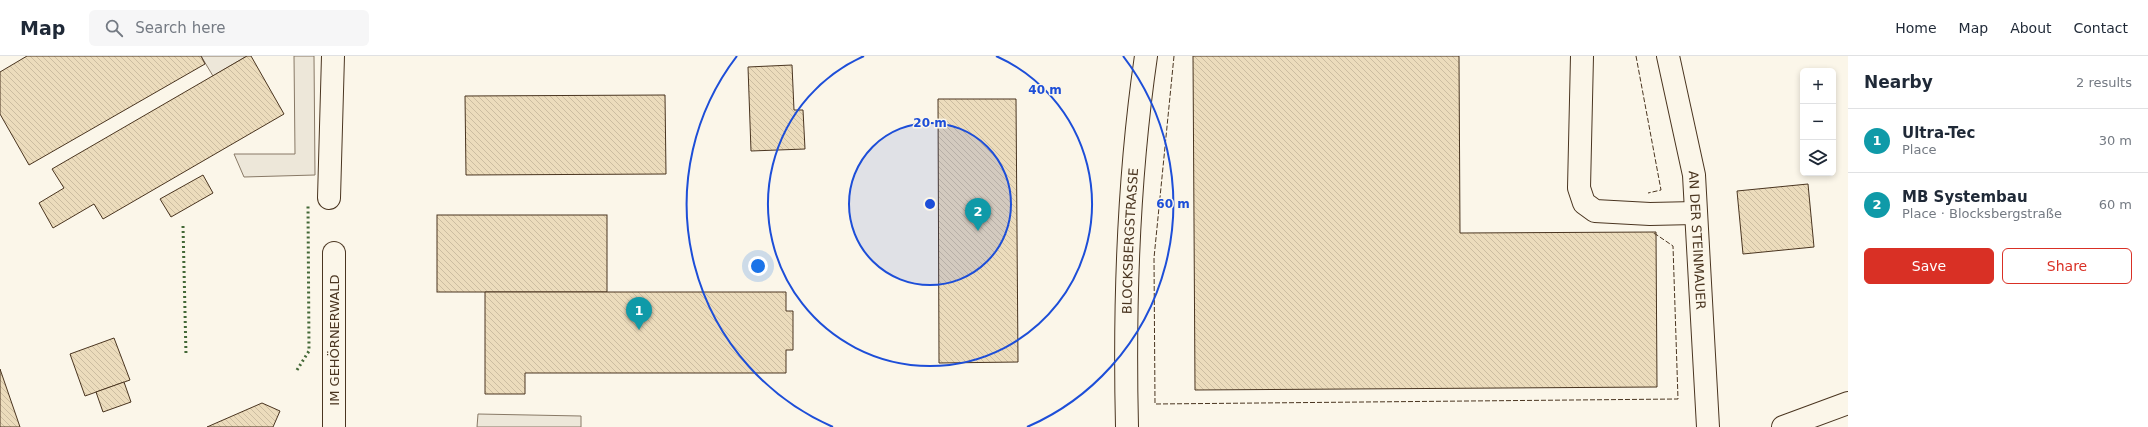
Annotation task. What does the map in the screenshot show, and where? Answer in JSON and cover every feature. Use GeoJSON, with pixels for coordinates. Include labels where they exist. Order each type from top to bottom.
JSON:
{"type":"FeatureCollection","features":[{"type":"Feature","properties":{"kind":"street"},"geometry":{"type":"LineString","coordinates":[[329,198],[333,56]]}},
{"type":"Feature","properties":{"kind":"street","name":"BLOCKSBERGSTRASSE"},"geometry":{"type":"LineString","coordinates":[[1127,427],[1125,351],[1127,254],[1132,178],[1146,56]]}},
{"type":"Feature","properties":{"kind":"street"},"geometry":{"type":"LineString","coordinates":[[1582,56],[1578,188],[1584,203],[1596,211],[1650,214],[1695,213]]}},
{"type":"Feature","properties":{"kind":"street","name":"AN DER STEINMAUER"},"geometry":{"type":"LineString","coordinates":[[1668,56],[1694,175],[1708,427]]}},
{"type":"Feature","properties":{"kind":"street","name":"IM GEHÖRNERWALD"},"geometry":{"type":"LineString","coordinates":[[334,253],[334,427]]}},
{"type":"Feature","properties":{"kind":"street"},"geometry":{"type":"LineString","coordinates":[[1783,427],[1848,403]]}},
{"type":"Feature","properties":{"kind":"shaded area"},"geometry":{"type":"Polygon","coordinates":[[[201,56],[247,56],[213,76],[201,56]]]}},
{"type":"Feature","properties":{"kind":"shaded area"},"geometry":{"type":"Polygon","coordinates":[[[294,56],[314,56],[315,175],[244,177],[234,154],[295,154],[294,56]]]}},
{"type":"Feature","properties":{"kind":"shaded area"},"geometry":{"type":"Polygon","coordinates":[[[478,414],[581,416],[581,427],[477,427],[478,414]]]}},
{"type":"Feature","properties":{"kind":"building"},"geometry":{"type":"Polygon","coordinates":[[[27,56],[201,56],[205,64],[29,165],[0,114],[0,72],[27,56]]]}},
{"type":"Feature","properties":{"kind":"building"},"geometry":{"type":"Polygon","coordinates":[[[247,56],[251,56],[284,114],[103,219],[94,204],[53,228],[39,203],[64,188],[52,169],[247,56]]]}},
{"type":"Feature","properties":{"kind":"building"},"geometry":{"type":"Polygon","coordinates":[[[1193,56],[1459,56],[1460,233],[1656,232],[1657,387],[1195,390],[1193,56]]]}},
{"type":"Feature","properties":{"kind":"building"},"geometry":{"type":"Polygon","coordinates":[[[792,65],[794,110],[803,110],[805,149],[751,151],[748,67],[792,65]]]}},
{"type":"Feature","properties":{"kind":"building"},"geometry":{"type":"Polygon","coordinates":[[[665,95],[666,174],[466,175],[465,96],[665,95]]]}},
{"type":"Feature","properties":{"kind":"building"},"geometry":{"type":"Polygon","coordinates":[[[938,99],[1016,99],[1018,362],[939,363],[938,99]]]}},
{"type":"Feature","properties":{"kind":"building"},"geometry":{"type":"Polygon","coordinates":[[[203,175],[213,193],[171,217],[160,199],[203,175]]]}},
{"type":"Feature","properties":{"kind":"building"},"geometry":{"type":"Polygon","coordinates":[[[1808,184],[1814,247],[1743,254],[1737,191],[1808,184]]]}},
{"type":"Feature","properties":{"kind":"building"},"geometry":{"type":"Polygon","coordinates":[[[437,215],[607,215],[607,292],[437,292],[437,215]]]}},
{"type":"Feature","properties":{"kind":"building"},"geometry":{"type":"Polygon","coordinates":[[[485,292],[786,292],[786,311],[793,311],[793,350],[786,350],[786,373],[525,373],[525,394],[485,394],[485,292]]]}},
{"type":"Feature","properties":{"kind":"building"},"geometry":{"type":"Polygon","coordinates":[[[114,338],[130,380],[85,396],[70,354],[114,338]]]}},
{"type":"Feature","properties":{"kind":"building"},"geometry":{"type":"Polygon","coordinates":[[[0,369],[20,427],[0,427],[0,369]]]}},
{"type":"Feature","properties":{"kind":"building"},"geometry":{"type":"Polygon","coordinates":[[[124,382],[131,402],[103,412],[96,392],[124,382]]]}},
{"type":"Feature","properties":{"kind":"building"},"geometry":{"type":"Polygon","coordinates":[[[262,403],[280,411],[273,427],[207,427],[262,403]]]}},
{"type":"Feature","properties":{"kind":"hedge"},"geometry":{"type":"LineString","coordinates":[[297,370],[309,351],[308,206]]}},
{"type":"Feature","properties":{"kind":"hedge"},"geometry":{"type":"LineString","coordinates":[[183,226],[186,355]]}},
{"type":"Feature","properties":{"kind":"fence"},"geometry":{"type":"LineString","coordinates":[[1174,56],[1154,258],[1155,404],[1678,399],[1673,246],[1654,233]]}},
{"type":"Feature","properties":{"kind":"fence"},"geometry":{"type":"LineString","coordinates":[[1636,56],[1661,190],[1648,193]]}},
{"type":"Feature","properties":{"kind":"place","name":"MB Systembau"},"geometry":{"type":"Point","coordinates":[978,231]}},
{"type":"Feature","properties":{"kind":"place","name":"Ultra-Tec"},"geometry":{"type":"Point","coordinates":[639,330]}}]}
